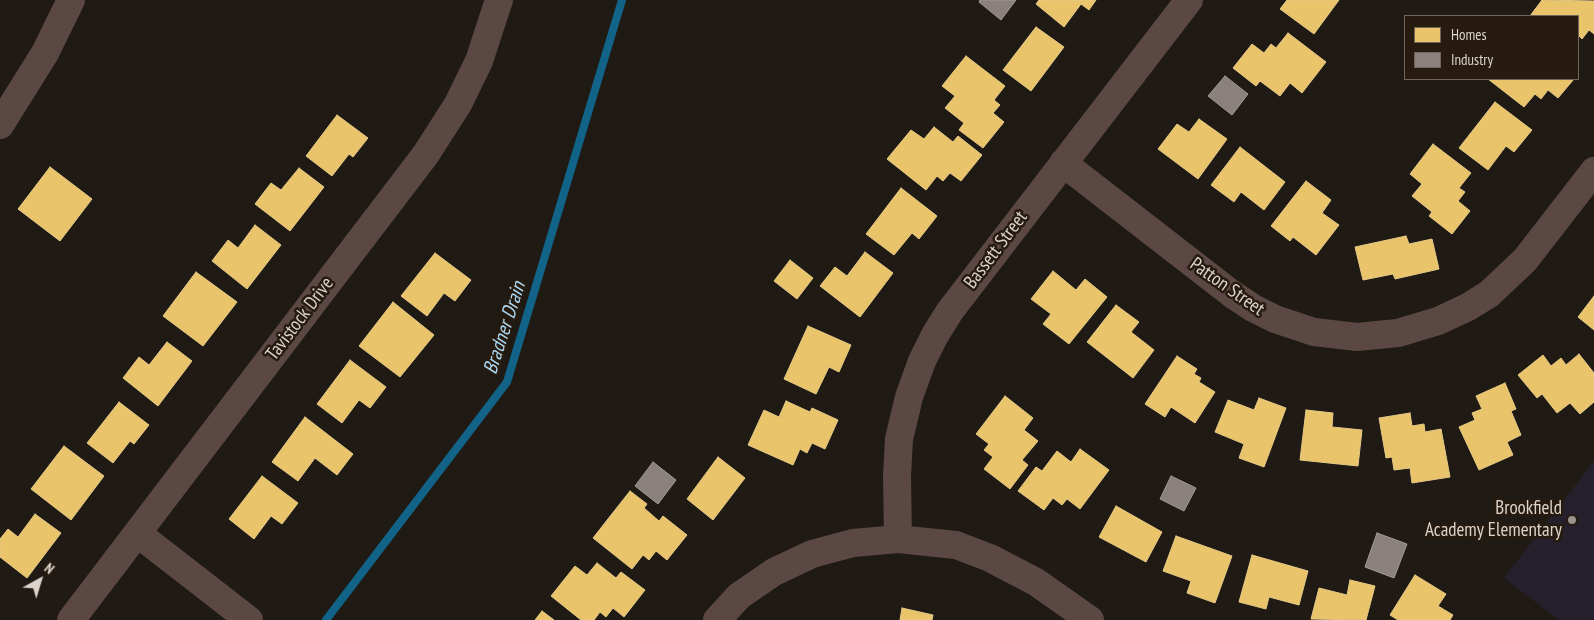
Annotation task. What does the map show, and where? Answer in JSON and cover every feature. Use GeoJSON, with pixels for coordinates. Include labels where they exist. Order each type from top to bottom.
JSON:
{"type":"FeatureCollection","features":[{"type":"Feature","properties":{"kind":"street"},"geometry":{"type":"LineString","coordinates":[[0,125],[45,53],[71,0]]}},
{"type":"Feature","properties":{"kind":"street","name":"Tavistock Drive"},"geometry":{"type":"LineString","coordinates":[[71,620],[426,154],[458,104],[479,61],[499,0]]}},
{"type":"Feature","properties":{"kind":"street","name":"Bassett Street"},"geometry":{"type":"LineString","coordinates":[[898,540],[897,476],[900,439],[909,397],[922,361],[950,311],[1189,0]]}},
{"type":"Feature","properties":{"kind":"street","name":"Patton Street"},"geometry":{"type":"LineString","coordinates":[[1063,163],[1232,294],[1253,308],[1275,319],[1314,332],[1357,337],[1398,333],[1438,322],[1489,294],[1525,260],[1594,171]]}},
{"type":"Feature","properties":{"kind":"street"},"geometry":{"type":"LineString","coordinates":[[137,533],[249,620]]}},
{"type":"Feature","properties":{"kind":"street"},"geometry":{"type":"LineString","coordinates":[[716,620],[739,596],[774,572],[812,554],[853,543],[898,540],[956,546],[990,558],[1036,582],[1090,620]]}},
{"type":"Feature","properties":{"kind":"shaded area","name":"Brookfield Academy Elementary"},"geometry":{"type":"Polygon","coordinates":[[[1594,461],[1594,620],[1559,620],[1504,578],[1594,461]]]}},
{"type":"Feature","properties":{"kind":"building: Homes"},"geometry":{"type":"Polygon","coordinates":[[[1039,0],[1096,0],[1089,10],[1081,4],[1064,27],[1036,4],[1039,0]]]}},
{"type":"Feature","properties":{"kind":"building: Homes"},"geometry":{"type":"Polygon","coordinates":[[[1287,0],[1339,0],[1314,34],[1280,9],[1287,0]]]}},
{"type":"Feature","properties":{"kind":"building: Homes"},"geometry":{"type":"Polygon","coordinates":[[[1542,0],[1594,1],[1594,34],[1589,30],[1582,39],[1579,36],[1579,15],[1531,15],[1542,0]]]}},
{"type":"Feature","properties":{"kind":"building: Homes"},"geometry":{"type":"Polygon","coordinates":[[[1036,27],[1064,47],[1031,91],[1003,70],[1036,27]]]}},
{"type":"Feature","properties":{"kind":"building: Homes"},"geometry":{"type":"Polygon","coordinates":[[[1288,33],[1326,62],[1302,93],[1290,83],[1280,96],[1260,81],[1256,86],[1233,68],[1252,44],[1264,53],[1271,44],[1276,48],[1288,33]]]}},
{"type":"Feature","properties":{"kind":"building: Homes"},"geometry":{"type":"Polygon","coordinates":[[[966,56],[1005,86],[994,100],[1000,105],[993,113],[1004,122],[983,148],[959,130],[964,123],[945,108],[955,96],[942,86],[966,56]]]}},
{"type":"Feature","properties":{"kind":"building: Homes"},"geometry":{"type":"Polygon","coordinates":[[[1489,80],[1573,80],[1558,98],[1548,90],[1541,99],[1535,94],[1524,107],[1489,80]]]}},
{"type":"Feature","properties":{"kind":"building: Homes"},"geometry":{"type":"Polygon","coordinates":[[[1495,102],[1532,130],[1514,152],[1506,146],[1488,170],[1459,148],[1495,102]]]}},
{"type":"Feature","properties":{"kind":"building: Homes"},"geometry":{"type":"Polygon","coordinates":[[[337,115],[368,138],[353,157],[349,154],[332,176],[306,156],[337,115]]]}},
{"type":"Feature","properties":{"kind":"building: Homes"},"geometry":{"type":"Polygon","coordinates":[[[1199,119],[1227,139],[1198,179],[1158,149],[1177,124],[1189,132],[1199,119]]]}},
{"type":"Feature","properties":{"kind":"building: Homes"},"geometry":{"type":"Polygon","coordinates":[[[934,127],[953,142],[958,136],[982,155],[961,181],[950,173],[943,181],[937,176],[926,190],[887,159],[911,130],[924,139],[934,127]]]}},
{"type":"Feature","properties":{"kind":"building: Homes"},"geometry":{"type":"Polygon","coordinates":[[[1433,144],[1471,173],[1459,188],[1465,192],[1458,201],[1470,211],[1452,234],[1429,216],[1432,212],[1412,196],[1422,184],[1410,174],[1433,144]]]}},
{"type":"Feature","properties":{"kind":"building: Homes"},"geometry":{"type":"Polygon","coordinates":[[[1240,147],[1285,182],[1264,210],[1241,192],[1234,202],[1211,185],[1240,147]]]}},
{"type":"Feature","properties":{"kind":"building: Homes"},"geometry":{"type":"Polygon","coordinates":[[[50,167],[92,199],[60,241],[18,209],[50,167]]]}},
{"type":"Feature","properties":{"kind":"building: Homes"},"geometry":{"type":"Polygon","coordinates":[[[299,168],[324,187],[290,231],[255,204],[271,183],[281,190],[299,168]]]}},
{"type":"Feature","properties":{"kind":"building: Homes"},"geometry":{"type":"Polygon","coordinates":[[[1306,181],[1331,200],[1322,213],[1339,225],[1316,255],[1293,237],[1290,241],[1271,226],[1306,181]]]}},
{"type":"Feature","properties":{"kind":"building: Homes"},"geometry":{"type":"Polygon","coordinates":[[[901,188],[937,216],[919,239],[912,233],[894,255],[866,234],[901,188]]]}},
{"type":"Feature","properties":{"kind":"building: Homes"},"geometry":{"type":"Polygon","coordinates":[[[255,225],[281,245],[247,289],[212,261],[228,240],[238,248],[255,225]]]}},
{"type":"Feature","properties":{"kind":"building: Homes"},"geometry":{"type":"Polygon","coordinates":[[[1406,236],[1409,244],[1432,239],[1439,269],[1395,279],[1393,274],[1363,280],[1355,247],[1406,236]]]}},
{"type":"Feature","properties":{"kind":"building: Homes"},"geometry":{"type":"Polygon","coordinates":[[[865,252],[893,273],[860,317],[820,286],[835,267],[847,276],[865,252]]]}},
{"type":"Feature","properties":{"kind":"building: Homes"},"geometry":{"type":"Polygon","coordinates":[[[435,253],[471,280],[455,301],[444,293],[427,316],[401,296],[435,253]]]}},
{"type":"Feature","properties":{"kind":"building: Homes"},"geometry":{"type":"Polygon","coordinates":[[[790,260],[813,278],[797,299],[774,281],[790,260]]]}},
{"type":"Feature","properties":{"kind":"building: Homes"},"geometry":{"type":"Polygon","coordinates":[[[1053,271],[1076,290],[1085,279],[1107,297],[1069,344],[1043,324],[1051,314],[1031,299],[1053,271]]]}},
{"type":"Feature","properties":{"kind":"building: Homes"},"geometry":{"type":"Polygon","coordinates":[[[196,272],[237,302],[203,346],[163,316],[196,272]]]}},
{"type":"Feature","properties":{"kind":"building: Homes"},"geometry":{"type":"Polygon","coordinates":[[[1594,296],[1594,330],[1578,317],[1594,296]]]}},
{"type":"Feature","properties":{"kind":"building: Homes"},"geometry":{"type":"Polygon","coordinates":[[[393,302],[434,335],[400,377],[359,346],[393,302]]]}},
{"type":"Feature","properties":{"kind":"building: Homes"},"geometry":{"type":"Polygon","coordinates":[[[1116,305],[1139,322],[1131,332],[1154,350],[1133,378],[1087,342],[1116,305]]]}},
{"type":"Feature","properties":{"kind":"building: Homes"},"geometry":{"type":"Polygon","coordinates":[[[808,326],[851,345],[839,372],[829,367],[816,394],[784,379],[808,326]]]}},
{"type":"Feature","properties":{"kind":"building: Homes"},"geometry":{"type":"Polygon","coordinates":[[[167,342],[192,361],[158,406],[123,378],[139,357],[149,365],[167,342]]]}},
{"type":"Feature","properties":{"kind":"building: Homes"},"geometry":{"type":"Polygon","coordinates":[[[1579,354],[1594,373],[1594,402],[1580,414],[1570,403],[1557,413],[1542,394],[1537,398],[1518,375],[1543,355],[1551,366],[1561,358],[1566,365],[1579,354]]]}},
{"type":"Feature","properties":{"kind":"building: Homes"},"geometry":{"type":"Polygon","coordinates":[[[1177,356],[1197,369],[1194,374],[1201,378],[1199,382],[1215,392],[1195,423],[1171,407],[1165,417],[1145,404],[1177,356]]]}},
{"type":"Feature","properties":{"kind":"building: Homes"},"geometry":{"type":"Polygon","coordinates":[[[350,360],[386,387],[370,408],[359,400],[342,423],[317,404],[350,360]]]}},
{"type":"Feature","properties":{"kind":"building: Homes"},"geometry":{"type":"Polygon","coordinates":[[[1505,383],[1516,409],[1511,411],[1521,435],[1507,442],[1513,455],[1479,470],[1459,427],[1475,420],[1472,413],[1482,409],[1476,396],[1505,383]]]}},
{"type":"Feature","properties":{"kind":"building: Homes"},"geometry":{"type":"Polygon","coordinates":[[[1005,396],[1033,418],[1024,430],[1038,441],[1022,460],[1028,465],[1010,489],[984,469],[993,457],[984,450],[989,444],[976,434],[1005,396]]]}},
{"type":"Feature","properties":{"kind":"building: Homes"},"geometry":{"type":"Polygon","coordinates":[[[1259,398],[1286,408],[1264,467],[1239,458],[1244,444],[1215,432],[1228,400],[1254,410],[1259,398]]]}},
{"type":"Feature","properties":{"kind":"building: Homes"},"geometry":{"type":"Polygon","coordinates":[[[786,401],[810,412],[812,408],[838,420],[825,449],[812,443],[807,453],[800,449],[793,465],[748,445],[764,410],[779,417],[786,401]]]}},
{"type":"Feature","properties":{"kind":"building: Homes"},"geometry":{"type":"Polygon","coordinates":[[[119,402],[149,425],[134,444],[130,441],[113,463],[87,443],[119,402]]]}},
{"type":"Feature","properties":{"kind":"building: Homes"},"geometry":{"type":"Polygon","coordinates":[[[1306,410],[1333,413],[1332,427],[1362,430],[1358,466],[1300,460],[1306,410]]]}},
{"type":"Feature","properties":{"kind":"building: Homes"},"geometry":{"type":"Polygon","coordinates":[[[1410,413],[1412,426],[1424,424],[1425,432],[1441,429],[1450,477],[1412,483],[1410,468],[1394,470],[1392,457],[1386,458],[1379,418],[1410,413]]]}},
{"type":"Feature","properties":{"kind":"building: Homes"},"geometry":{"type":"Polygon","coordinates":[[[305,417],[353,454],[337,475],[315,458],[298,481],[272,462],[305,417]]]}},
{"type":"Feature","properties":{"kind":"building: Homes"},"geometry":{"type":"Polygon","coordinates":[[[64,446],[104,476],[71,520],[31,489],[64,446]]]}},
{"type":"Feature","properties":{"kind":"building: Homes"},"geometry":{"type":"Polygon","coordinates":[[[1080,449],[1109,470],[1080,509],[1067,499],[1062,505],[1053,498],[1044,510],[1018,491],[1036,467],[1042,471],[1057,451],[1071,462],[1080,449]]]}},
{"type":"Feature","properties":{"kind":"building: Homes"},"geometry":{"type":"Polygon","coordinates":[[[718,457],[745,478],[713,520],[687,499],[718,457]]]}},
{"type":"Feature","properties":{"kind":"building: Homes"},"geometry":{"type":"Polygon","coordinates":[[[262,476],[298,503],[282,524],[271,516],[254,539],[229,519],[262,476]]]}},
{"type":"Feature","properties":{"kind":"building: Homes"},"geometry":{"type":"Polygon","coordinates":[[[630,491],[647,504],[644,508],[659,521],[663,516],[687,535],[667,560],[656,551],[649,560],[643,555],[632,569],[593,538],[630,491]]]}},
{"type":"Feature","properties":{"kind":"building: Homes"},"geometry":{"type":"Polygon","coordinates":[[[1116,506],[1162,532],[1146,562],[1099,537],[1116,506]]]}},
{"type":"Feature","properties":{"kind":"building: Homes"},"geometry":{"type":"Polygon","coordinates":[[[35,514],[61,533],[27,578],[0,557],[0,539],[8,529],[18,537],[35,514]]]}},
{"type":"Feature","properties":{"kind":"building: Homes"},"geometry":{"type":"Polygon","coordinates":[[[1176,536],[1232,556],[1215,603],[1187,593],[1191,581],[1163,571],[1176,536]]]}},
{"type":"Feature","properties":{"kind":"building: Homes"},"geometry":{"type":"Polygon","coordinates":[[[1252,555],[1308,571],[1299,605],[1269,597],[1266,609],[1239,602],[1252,555]]]}},
{"type":"Feature","properties":{"kind":"building: Homes"},"geometry":{"type":"Polygon","coordinates":[[[597,563],[616,578],[621,572],[645,590],[624,617],[613,608],[606,617],[600,612],[594,620],[581,620],[551,596],[575,566],[587,575],[597,563]]]}},
{"type":"Feature","properties":{"kind":"building: Homes"},"geometry":{"type":"Polygon","coordinates":[[[1415,575],[1446,594],[1438,606],[1453,615],[1450,620],[1398,620],[1390,615],[1415,575]]]}},
{"type":"Feature","properties":{"kind":"building: Homes"},"geometry":{"type":"Polygon","coordinates":[[[1350,580],[1375,586],[1366,620],[1311,619],[1319,588],[1347,595],[1350,580]]]}},
{"type":"Feature","properties":{"kind":"building: Homes"},"geometry":{"type":"Polygon","coordinates":[[[902,608],[933,615],[932,620],[900,620],[902,608]]]}},
{"type":"Feature","properties":{"kind":"building: Homes"},"geometry":{"type":"Polygon","coordinates":[[[542,611],[554,620],[535,620],[542,611]]]}},
{"type":"Feature","properties":{"kind":"building: Industry"},"geometry":{"type":"Polygon","coordinates":[[[980,0],[1016,0],[1001,20],[979,2],[980,0]]]}},
{"type":"Feature","properties":{"kind":"building: Industry"},"geometry":{"type":"Polygon","coordinates":[[[1225,76],[1248,94],[1232,115],[1208,96],[1225,76]]]}},
{"type":"Feature","properties":{"kind":"building: Industry"},"geometry":{"type":"Polygon","coordinates":[[[653,462],[676,480],[658,504],[635,486],[653,462]]]}},
{"type":"Feature","properties":{"kind":"building: Industry"},"geometry":{"type":"Polygon","coordinates":[[[1171,476],[1196,488],[1184,511],[1160,499],[1171,476]]]}},
{"type":"Feature","properties":{"kind":"building: Industry"},"geometry":{"type":"Polygon","coordinates":[[[1377,533],[1407,544],[1394,578],[1365,567],[1377,533]]]}},
{"type":"Feature","properties":{"kind":"waterway","name":"Bradner Drain"},"geometry":{"type":"LineString","coordinates":[[326,620],[507,382],[622,0]]}},
{"type":"Feature","properties":{"kind":"place","name":"Brookfield Academy Elementary"},"geometry":{"type":"Point","coordinates":[1572,520]}}]}
